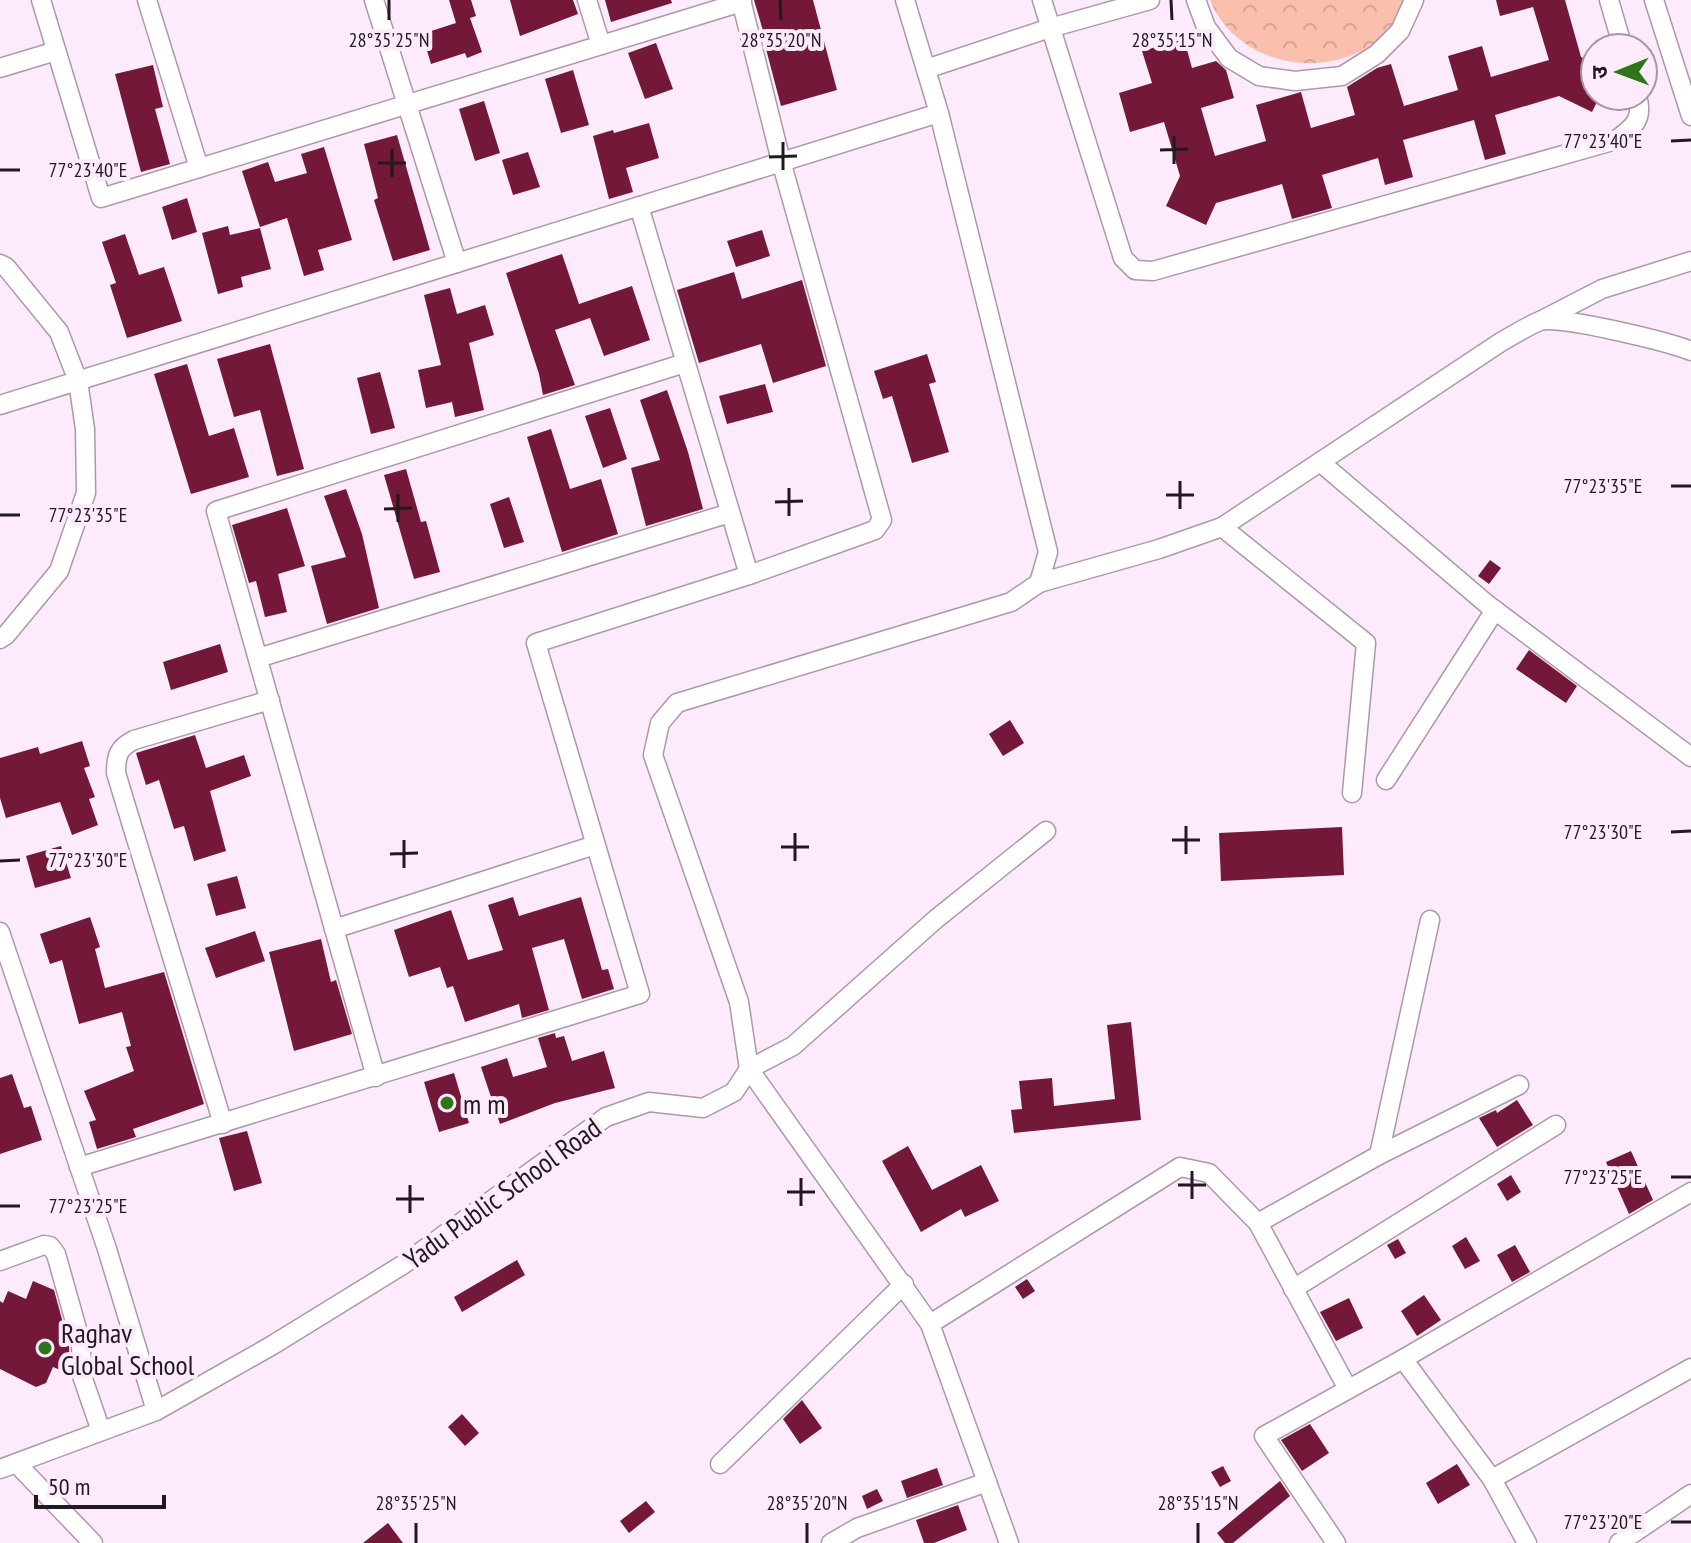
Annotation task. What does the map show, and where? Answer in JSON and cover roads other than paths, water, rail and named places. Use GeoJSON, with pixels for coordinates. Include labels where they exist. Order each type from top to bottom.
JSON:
{"type":"FeatureCollection","features":[{"type":"Feature","properties":{"kind":"street"},"geometry":{"type":"LineString","coordinates":[[41,0],[101,198],[742,1],[781,161],[882,520],[875,530],[749,575],[536,643],[640,994],[79,1167]]}},
{"type":"Feature","properties":{"kind":"street"},"geometry":{"type":"LineString","coordinates":[[147,0],[199,168]]}},
{"type":"Feature","properties":{"kind":"street"},"geometry":{"type":"LineString","coordinates":[[395,0],[375,3],[457,263]]}},
{"type":"Feature","properties":{"kind":"street"},"geometry":{"type":"LineString","coordinates":[[587,0],[601,45]]}},
{"type":"Feature","properties":{"kind":"street"},"geometry":{"type":"LineString","coordinates":[[905,0],[939,113],[1048,552],[1039,583]]}},
{"type":"Feature","properties":{"kind":"street"},"geometry":{"type":"LineString","coordinates":[[1042,0],[1123,258],[1135,270],[1153,271],[1616,140],[1633,128],[1640,112]]}},
{"type":"Feature","properties":{"kind":"street"},"geometry":{"type":"LineString","coordinates":[[926,69],[1050,28],[1150,0]]}},
{"type":"Feature","properties":{"kind":"street"},"geometry":{"type":"LineString","coordinates":[[1196,0],[1206,27],[1229,58],[1259,76],[1295,81],[1342,76],[1377,54],[1400,31],[1414,0]]}},
{"type":"Feature","properties":{"kind":"street"},"geometry":{"type":"LineString","coordinates":[[1609,0],[1618,32]]}},
{"type":"Feature","properties":{"kind":"street"},"geometry":{"type":"LineString","coordinates":[[1654,0],[1691,116]]}},
{"type":"Feature","properties":{"kind":"street"},"geometry":{"type":"LineString","coordinates":[[0,68],[56,51]]}},
{"type":"Feature","properties":{"kind":"street"},"geometry":{"type":"LineString","coordinates":[[0,405],[939,113]]}},
{"type":"Feature","properties":{"kind":"street"},"geometry":{"type":"LineString","coordinates":[[639,206],[749,575]]}},
{"type":"Feature","properties":{"kind":"street"},"geometry":{"type":"LineString","coordinates":[[1009,1543],[930,1324],[749,1069],[739,1002],[653,755],[660,723],[677,703],[1011,602],[1039,583],[1159,549],[1222,527],[1501,342],[1602,289],[1691,261]]}},
{"type":"Feature","properties":{"kind":"street"},"geometry":{"type":"LineString","coordinates":[[0,264],[6,267],[59,332],[78,381],[85,429],[86,493],[59,571],[0,639]]}},
{"type":"Feature","properties":{"kind":"street"},"geometry":{"type":"LineString","coordinates":[[1542,320],[1579,324],[1690,349]]}},
{"type":"Feature","properties":{"kind":"street"},"geometry":{"type":"LineString","coordinates":[[376,1077],[216,511],[685,363]]}},
{"type":"Feature","properties":{"kind":"street"},"geometry":{"type":"LineString","coordinates":[[1320,462],[1495,610],[1691,757]]}},
{"type":"Feature","properties":{"kind":"street"},"geometry":{"type":"LineString","coordinates":[[258,658],[730,513]]}},
{"type":"Feature","properties":{"kind":"street"},"geometry":{"type":"LineString","coordinates":[[1222,527],[1366,643],[1352,793]]}},
{"type":"Feature","properties":{"kind":"street"},"geometry":{"type":"LineString","coordinates":[[1386,780],[1495,610]]}},
{"type":"Feature","properties":{"kind":"street"},"geometry":{"type":"LineString","coordinates":[[223,1124],[116,773],[116,757],[122,746],[134,740],[270,700]]}},
{"type":"Feature","properties":{"kind":"street","name":"Yadu Public School Road"},"geometry":{"type":"LineString","coordinates":[[8,1466],[156,1411],[271,1346],[404,1264],[606,1117],[649,1102],[703,1108],[734,1092],[749,1069],[793,1046],[936,919],[1046,831]]}},
{"type":"Feature","properties":{"kind":"street"},"geometry":{"type":"LineString","coordinates":[[334,929],[595,845]]}},
{"type":"Feature","properties":{"kind":"street"},"geometry":{"type":"LineString","coordinates":[[1379,1155],[1430,920]]}},
{"type":"Feature","properties":{"kind":"street"},"geometry":{"type":"LineString","coordinates":[[0,932],[156,1411]]}},
{"type":"Feature","properties":{"kind":"street"},"geometry":{"type":"LineString","coordinates":[[1258,1223],[1379,1155],[1519,1085]]}},
{"type":"Feature","properties":{"kind":"street"},"geometry":{"type":"LineString","coordinates":[[1293,1289],[1556,1125]]}},
{"type":"Feature","properties":{"kind":"street"},"geometry":{"type":"LineString","coordinates":[[930,1324],[1180,1167],[1209,1173],[1258,1223],[1348,1389]]}},
{"type":"Feature","properties":{"kind":"street"},"geometry":{"type":"LineString","coordinates":[[1336,1543],[1264,1436],[1691,1192]]}},
{"type":"Feature","properties":{"kind":"street"},"geometry":{"type":"LineString","coordinates":[[0,1261],[44,1245],[50,1246],[56,1254],[81,1343],[82,1376],[101,1431]]}},
{"type":"Feature","properties":{"kind":"street"},"geometry":{"type":"LineString","coordinates":[[720,1464],[904,1284]]}},
{"type":"Feature","properties":{"kind":"street"},"geometry":{"type":"LineString","coordinates":[[1403,1359],[1492,1479],[1527,1543]]}},
{"type":"Feature","properties":{"kind":"street"},"geometry":{"type":"LineString","coordinates":[[1492,1479],[1691,1368]]}},
{"type":"Feature","properties":{"kind":"street"},"geometry":{"type":"LineString","coordinates":[[8,1466],[93,1543]]}},
{"type":"Feature","properties":{"kind":"street"},"geometry":{"type":"LineString","coordinates":[[831,1543],[857,1528],[987,1482]]}},
{"type":"Feature","properties":{"kind":"street"},"geometry":{"type":"LineString","coordinates":[[1619,1543],[1691,1494]]}},
{"type":"Feature","properties":{"kind":"place","name":"m m"},"geometry":{"type":"Point","coordinates":[447,1103]}},
{"type":"Feature","properties":{"kind":"place","name":"Raghav Global School"},"geometry":{"type":"Point","coordinates":[45,1348]}}]}
